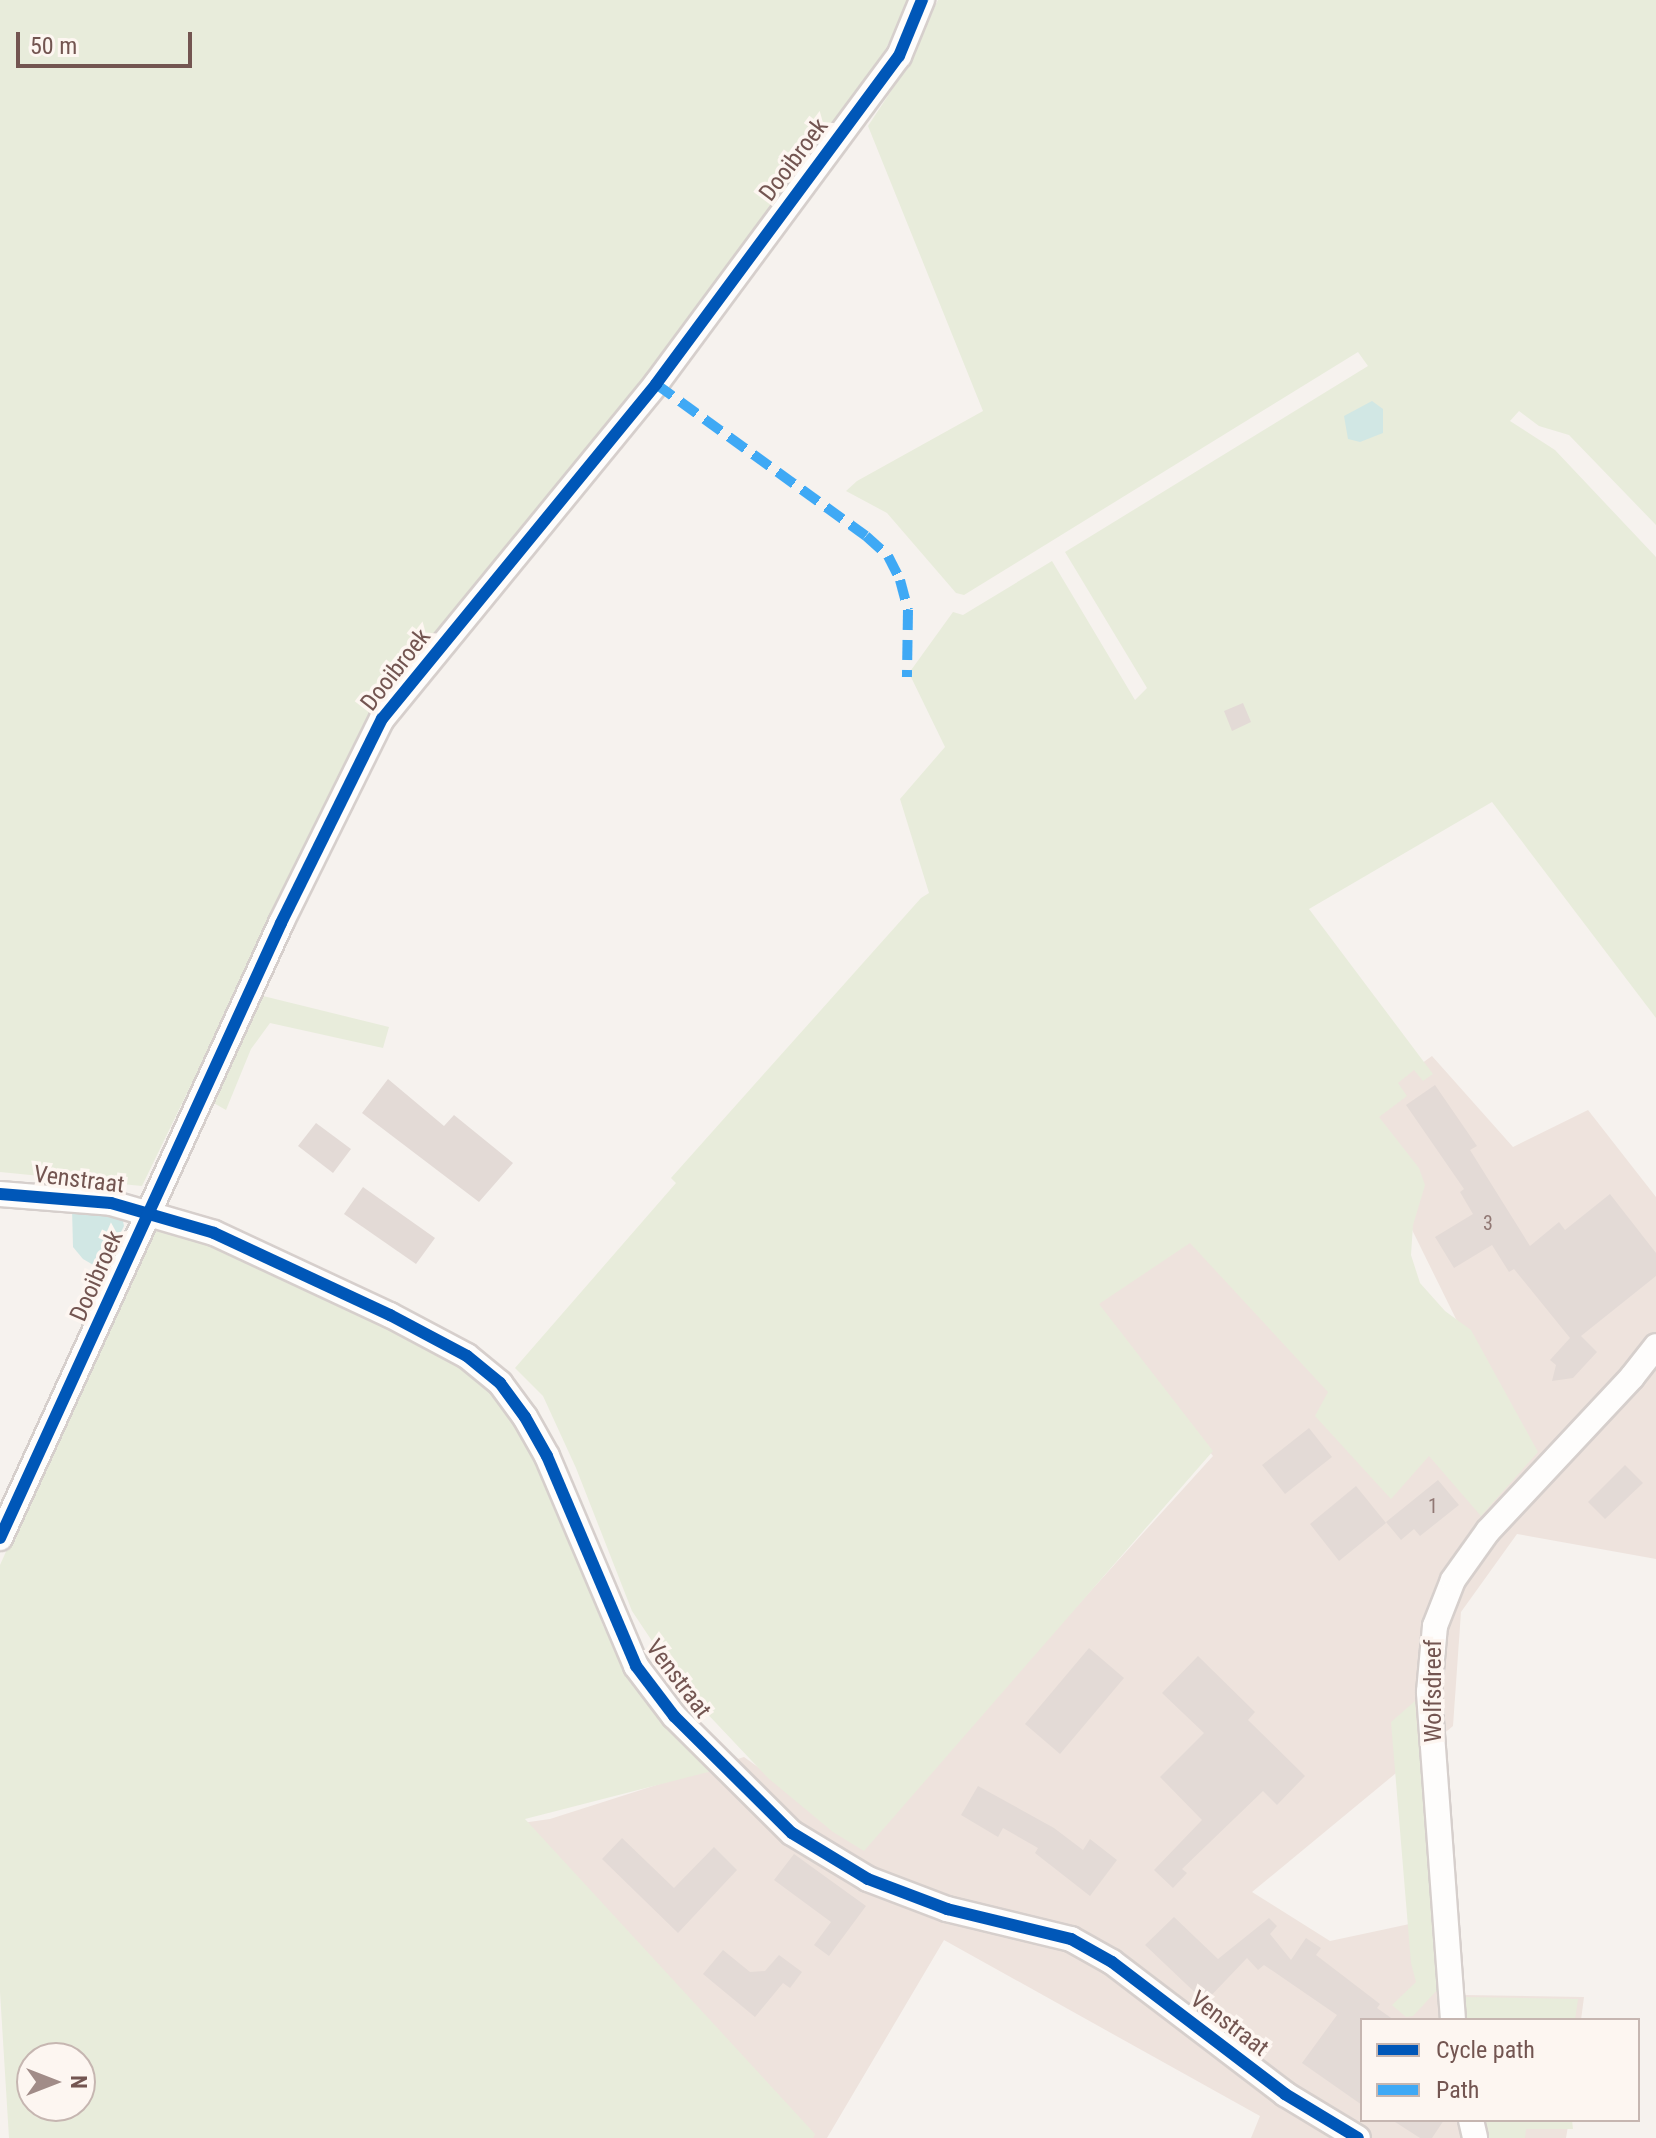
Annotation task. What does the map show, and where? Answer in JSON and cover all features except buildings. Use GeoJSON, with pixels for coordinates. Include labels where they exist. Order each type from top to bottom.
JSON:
{"type":"FeatureCollection","features":[{"type":"Feature","properties":{"kind":"street","name":"Dooibroek"},"geometry":{"type":"LineString","coordinates":[[0,1538],[281,923],[382,719],[656,384],[899,56],[922,0]]}},
{"type":"Feature","properties":{"kind":"street","name":"Venstraat"},"geometry":{"type":"LineString","coordinates":[[0,1194],[66,1198],[150,1212],[214,1233],[390,1315],[467,1356],[500,1383],[525,1417],[547,1456],[636,1666],[674,1716],[792,1833],[868,1879],[947,1909],[1071,1939],[1112,1962],[1285,2094],[1358,2138]]}},
{"type":"Feature","properties":{"kind":"street","name":"Wolfsdreef"},"geometry":{"type":"LineString","coordinates":[[1453,2018],[1429,1692],[1435,1626],[1453,1580],[1488,1531],[1632,1377],[1656,1346]]}},
{"type":"Feature","properties":{"kind":"shaded area"},"geometry":{"type":"Polygon","coordinates":[[[1372,401],[1383,409],[1383,433],[1360,442],[1348,439],[1344,416],[1372,401]]]}},
{"type":"Feature","properties":{"kind":"shaded area"},"geometry":{"type":"Polygon","coordinates":[[[1432,1056],[1513,1147],[1588,1110],[1656,1197],[1656,1559],[1517,1534],[1461,1612],[1453,1726],[1252,1892],[1330,1941],[1447,1916],[1464,1995],[1584,1997],[1581,2018],[1360,2018],[1360,2122],[1569,2122],[1566,2138],[1251,2138],[1260,2116],[944,1940],[827,2138],[707,2138],[431,1836],[550,1819],[744,1757],[862,1843],[1213,1456],[1090,1300],[1195,1227],[1489,1386],[1354,1112],[1432,1056]]]}},
{"type":"Feature","properties":{"kind":"shaded area"},"geometry":{"type":"Polygon","coordinates":[[[72,1208],[122,1216],[124,1226],[102,1270],[83,1259],[73,1247],[72,1208]]]}},
{"type":"Feature","properties":{"kind":"green space"},"geometry":{"type":"Polygon","coordinates":[[[0,0],[911,0],[870,79],[719,284],[478,585],[348,761],[142,1186],[0,1172],[0,0]]]}},
{"type":"Feature","properties":{"kind":"green space"},"geometry":{"type":"Polygon","coordinates":[[[938,0],[1656,0],[1656,525],[1569,435],[1539,426],[1519,411],[1510,421],[1555,450],[1656,557],[1656,1018],[1492,802],[1309,909],[1433,1074],[1423,1081],[1414,1070],[1398,1083],[1407,1096],[1379,1117],[1419,1168],[1425,1185],[1413,1225],[1411,1255],[1420,1283],[1445,1311],[1471,1330],[1538,1452],[1481,1516],[1429,1456],[1391,1499],[1315,1416],[1328,1392],[1190,1243],[1099,1304],[1213,1451],[864,1851],[833,1832],[768,1778],[699,1705],[662,1656],[632,1611],[576,1468],[543,1396],[515,1368],[676,1183],[671,1178],[921,898],[929,893],[900,799],[945,747],[909,673],[953,612],[963,615],[1052,561],[1135,700],[1147,688],[1065,552],[1368,366],[1358,352],[964,595],[956,593],[887,513],[846,491],[857,481],[983,411],[868,126],[899,79],[938,0]]]}},
{"type":"Feature","properties":{"kind":"green space"},"geometry":{"type":"Polygon","coordinates":[[[259,995],[389,1027],[383,1048],[270,1023],[251,1049],[226,1110],[210,1101],[259,995]]]}},
{"type":"Feature","properties":{"kind":"green space"},"geometry":{"type":"Polygon","coordinates":[[[156,1225],[186,1234],[406,1328],[494,1387],[531,1442],[604,1628],[634,1681],[716,1770],[525,1819],[815,2134],[813,2138],[9,2138],[0,1992],[0,1565],[149,1232],[156,1225]]]}},
{"type":"Feature","properties":{"kind":"green space"},"geometry":{"type":"Polygon","coordinates":[[[1415,1701],[1439,1988],[1413,2016],[1406,2017],[1392,2005],[1416,1982],[1411,1963],[1391,1722],[1415,1701]]]}},
{"type":"Feature","properties":{"kind":"green space"},"geometry":{"type":"Polygon","coordinates":[[[1461,1997],[1578,1999],[1575,2018],[1463,2018],[1461,1997]]]}},
{"type":"Feature","properties":{"kind":"green space"},"geometry":{"type":"Polygon","coordinates":[[[1480,2122],[1572,2122],[1573,2129],[1526,2129],[1525,2138],[1485,2138],[1480,2122]]]}},
{"type":"Feature","properties":{"kind":"marked path"},"geometry":{"type":"LineString","coordinates":[[656,384],[866,536],[888,556],[900,580],[908,610],[907,677]]}},
{"type":"Feature","properties":{"kind":"cycle path"},"geometry":{"type":"LineString","coordinates":[[0,1538],[281,923],[382,719],[656,384],[899,56],[922,0]]}},
{"type":"Feature","properties":{"kind":"cycle path"},"geometry":{"type":"LineString","coordinates":[[0,1194],[111,1203],[214,1233],[390,1315],[467,1356],[500,1383],[525,1417],[547,1456],[636,1666],[674,1716],[792,1833],[868,1879],[947,1909],[1071,1939],[1112,1962],[1285,2094],[1358,2138]]}}]}
